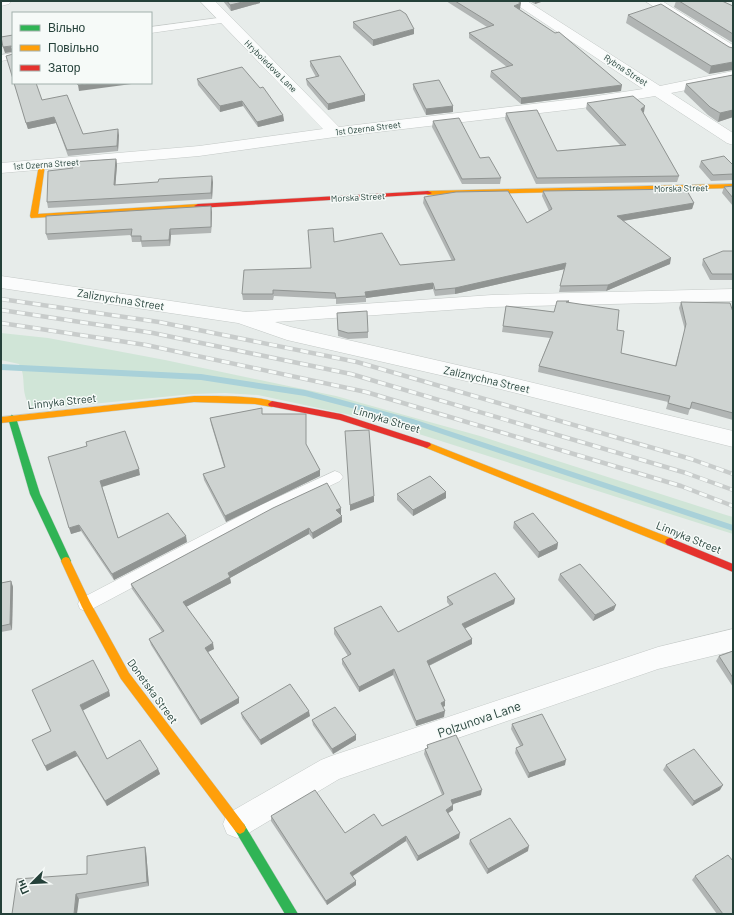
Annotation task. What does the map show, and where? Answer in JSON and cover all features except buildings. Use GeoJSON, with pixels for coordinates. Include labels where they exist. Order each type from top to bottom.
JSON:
{"type":"FeatureCollection","features":[{"type":"Feature","properties":{"kind":"street","name":"Hryboiedova Lane"},"geometry":{"type":"LineString","coordinates":[[207,1],[335,132]]}},
{"type":"Feature","properties":{"kind":"street","name":"Rybna Street"},"geometry":{"type":"LineString","coordinates":[[518,1],[733,140]]}},
{"type":"Feature","properties":{"kind":"street"},"geometry":{"type":"LineString","coordinates":[[652,1],[733,51]]}},
{"type":"Feature","properties":{"kind":"street","name":"1st Ozerna Street"},"geometry":{"type":"LineString","coordinates":[[1,168],[199,151],[335,132],[583,103],[659,91],[733,76]]}},
{"type":"Feature","properties":{"kind":"street","name":"Morska Street"},"geometry":{"type":"LineString","coordinates":[[42,165],[34,216],[459,191],[704,188],[733,186]]}},
{"type":"Feature","properties":{"kind":"street","name":"Zaliznychna Street"},"geometry":{"type":"LineString","coordinates":[[1,282],[241,317],[287,333],[488,379],[733,440]]}},
{"type":"Feature","properties":{"kind":"street","name":"Zaliznychna Street"},"geometry":{"type":"LineString","coordinates":[[241,317],[492,301],[733,295]]}},
{"type":"Feature","properties":{"kind":"street","name":"Linnyka Street"},"geometry":{"type":"LineString","coordinates":[[1,420],[194,399],[224,398],[255,401],[341,417],[413,439],[733,568]]}},
{"type":"Feature","properties":{"kind":"street","name":"Donetska Street"},"geometry":{"type":"LineString","coordinates":[[12,418],[35,494],[86,604],[125,676],[237,824],[292,914]]}},
{"type":"Feature","properties":{"kind":"street","name":"Polzunova Lane"},"geometry":{"type":"LineString","coordinates":[[237,824],[331,769],[658,658],[733,640]]}},
{"type":"Feature","properties":{"kind":"lane"},"geometry":{"type":"LineString","coordinates":[[152,30],[225,20]]}},
{"type":"Feature","properties":{"kind":"lane"},"geometry":{"type":"LineString","coordinates":[[1,58],[12,56]]}},
{"type":"Feature","properties":{"kind":"lane"},"geometry":{"type":"LineString","coordinates":[[86,604],[267,508],[335,477]]}},
{"type":"Feature","properties":{"kind":"green space"},"geometry":{"type":"Polygon","coordinates":[[[1,333],[48,338],[165,360],[336,396],[480,436],[733,517],[733,534],[378,421],[258,395],[225,393],[193,394],[41,409],[29,405],[26,399],[23,374],[19,364],[1,360],[1,333]]]}},
{"type":"Feature","properties":{"kind":"waterway"},"geometry":{"type":"LineString","coordinates":[[1,367],[201,377],[305,393],[410,421],[733,528]]}},
{"type":"Feature","properties":{"kind":"railway"},"geometry":{"type":"LineString","coordinates":[[1,299],[159,322],[357,362],[691,459],[733,474]]}},
{"type":"Feature","properties":{"kind":"railway"},"geometry":{"type":"LineString","coordinates":[[1,310],[153,333],[351,374],[686,473],[733,490]]}},
{"type":"Feature","properties":{"kind":"railway"},"geometry":{"type":"LineString","coordinates":[[1,323],[146,345],[366,392],[681,486],[733,506]]}},
{"type":"Feature","properties":{"kind":"traffic: fast"},"geometry":{"type":"LineString","coordinates":[[12,418],[35,494],[66,561]]}},
{"type":"Feature","properties":{"kind":"traffic: fast"},"geometry":{"type":"LineString","coordinates":[[240,828],[292,914]]}},
{"type":"Feature","properties":{"kind":"traffic: slow"},"geometry":{"type":"LineString","coordinates":[[42,165],[34,216],[198,206]]}},
{"type":"Feature","properties":{"kind":"traffic: slow"},"geometry":{"type":"LineString","coordinates":[[428,193],[733,186]]}},
{"type":"Feature","properties":{"kind":"traffic: slow"},"geometry":{"type":"LineString","coordinates":[[1,420],[194,399],[255,401],[272,404]]}},
{"type":"Feature","properties":{"kind":"traffic: slow"},"geometry":{"type":"LineString","coordinates":[[427,445],[670,542]]}},
{"type":"Feature","properties":{"kind":"traffic: slow"},"geometry":{"type":"LineString","coordinates":[[66,561],[86,604],[125,676],[240,828]]}},
{"type":"Feature","properties":{"kind":"traffic: jam"},"geometry":{"type":"LineString","coordinates":[[198,206],[428,193]]}},
{"type":"Feature","properties":{"kind":"traffic: jam"},"geometry":{"type":"LineString","coordinates":[[272,404],[341,417],[427,445]]}},
{"type":"Feature","properties":{"kind":"traffic: jam"},"geometry":{"type":"LineString","coordinates":[[670,542],[733,568]]}}]}
